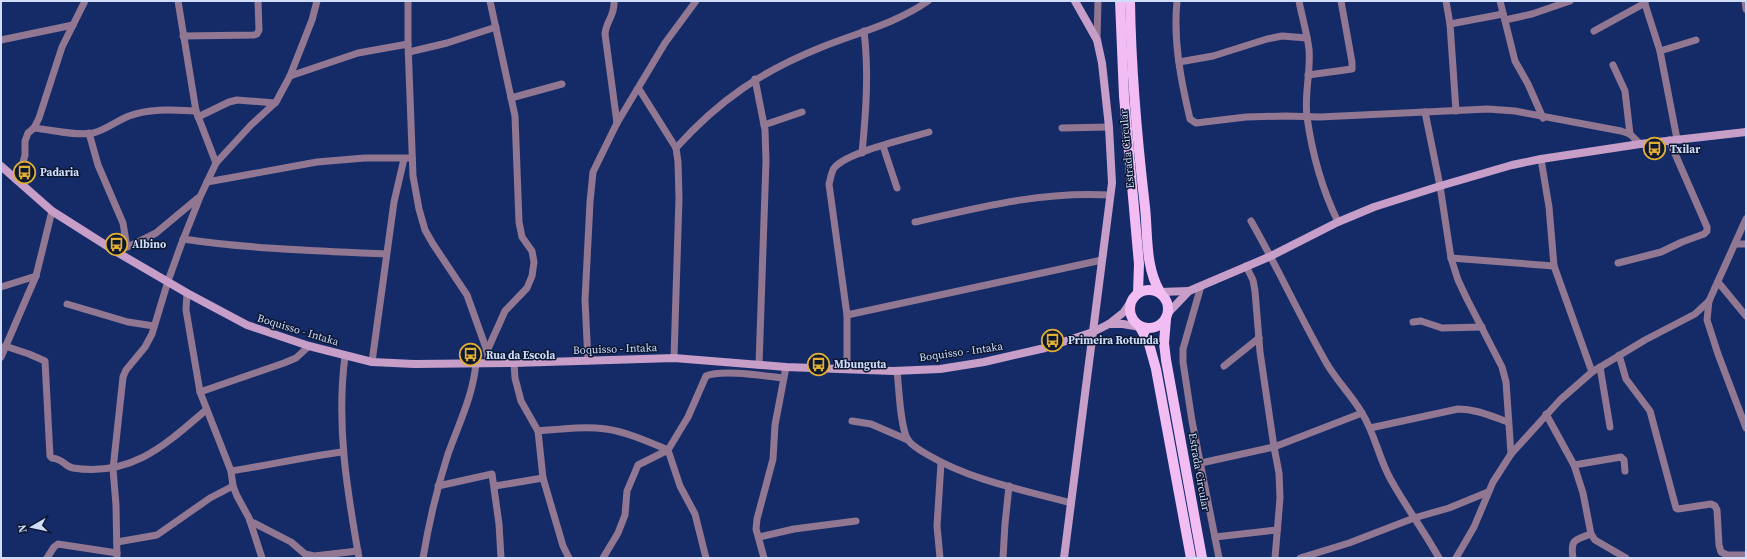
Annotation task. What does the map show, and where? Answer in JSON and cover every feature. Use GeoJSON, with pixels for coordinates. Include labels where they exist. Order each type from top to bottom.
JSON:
{"type":"FeatureCollection","features":[{"type":"Feature","properties":{"kind":"main road","name":"Estrada Circular"},"geometry":{"type":"LineString","coordinates":[[1120,1],[1125,103],[1139,264],[1136,295]]}},
{"type":"Feature","properties":{"kind":"main road","name":"Estrada Circular"},"geometry":{"type":"LineString","coordinates":[[1130,1],[1138,150],[1150,268],[1154,282],[1160,292]]}},
{"type":"Feature","properties":{"kind":"main road"},"geometry":{"type":"LineString","coordinates":[[1140,326],[1151,328],[1157,327],[1167,316],[1167,301],[1160,292],[1146,289],[1136,295],[1130,310],[1131,316],[1140,326],[1149,344],[1156,369],[1191,558]]}},
{"type":"Feature","properties":{"kind":"main road","name":"Estrada Circular"},"geometry":{"type":"LineString","coordinates":[[1167,316],[1164,343],[1166,360],[1202,558]]}},
{"type":"Feature","properties":{"kind":"street"},"geometry":{"type":"LineString","coordinates":[[16,180],[26,155],[28,133],[34,128],[62,47],[85,1]]}},
{"type":"Feature","properties":{"kind":"street"},"geometry":{"type":"LineString","coordinates":[[178,1],[197,114],[216,163]]}},
{"type":"Feature","properties":{"kind":"street"},"geometry":{"type":"LineString","coordinates":[[184,36],[257,34],[259,30],[258,1]]}},
{"type":"Feature","properties":{"kind":"street"},"geometry":{"type":"LineString","coordinates":[[47,558],[54,547],[58,544],[117,555],[114,469],[123,377],[126,370],[145,347],[154,326],[168,281],[200,197],[216,163],[251,125],[275,103],[290,76],[312,20],[317,1]]}},
{"type":"Feature","properties":{"kind":"street"},"geometry":{"type":"LineString","coordinates":[[408,1],[412,158],[413,176],[419,209],[425,230],[467,296],[487,350],[489,363]]}},
{"type":"Feature","properties":{"kind":"street"},"geometry":{"type":"LineString","coordinates":[[487,350],[505,311],[527,288],[532,276],[534,262],[532,251],[522,237],[519,222],[515,116],[490,1]]}},
{"type":"Feature","properties":{"kind":"street"},"geometry":{"type":"LineString","coordinates":[[614,1],[614,13],[605,27],[605,34],[617,123]]}},
{"type":"Feature","properties":{"kind":"street"},"geometry":{"type":"LineString","coordinates":[[588,361],[585,300],[591,181],[600,156],[617,123],[639,90],[665,43],[696,1]]}},
{"type":"Feature","properties":{"kind":"street"},"geometry":{"type":"LineString","coordinates":[[676,148],[709,113],[755,79],[821,48],[864,32],[917,8],[928,1]]}},
{"type":"Feature","properties":{"kind":"street"},"geometry":{"type":"LineString","coordinates":[[1075,1],[1097,40]]}},
{"type":"Feature","properties":{"kind":"street"},"geometry":{"type":"LineString","coordinates":[[1064,558],[1112,183],[1109,127],[1102,63],[1097,40],[1098,1]]}},
{"type":"Feature","properties":{"kind":"street"},"geometry":{"type":"LineString","coordinates":[[1177,1],[1176,16],[1183,89],[1192,122],[1196,124],[1246,117],[1320,117],[1488,109],[1503,110],[1621,131],[1630,134],[1640,144]]}},
{"type":"Feature","properties":{"kind":"street"},"geometry":{"type":"LineString","coordinates":[[1299,1],[1309,50],[1306,96],[1307,116],[1319,173],[1330,205],[1338,222]]}},
{"type":"Feature","properties":{"kind":"street"},"geometry":{"type":"LineString","coordinates":[[1308,75],[1352,69],[1341,1]]}},
{"type":"Feature","properties":{"kind":"street"},"geometry":{"type":"LineString","coordinates":[[1446,1],[1450,24],[1456,111]]}},
{"type":"Feature","properties":{"kind":"street"},"geometry":{"type":"LineString","coordinates":[[1500,1],[1515,61],[1543,118]]}},
{"type":"Feature","properties":{"kind":"street"},"geometry":{"type":"LineString","coordinates":[[1450,24],[1532,14],[1570,1]]}},
{"type":"Feature","properties":{"kind":"street"},"geometry":{"type":"LineString","coordinates":[[1745,1],[1746,9]]}},
{"type":"Feature","properties":{"kind":"street"},"geometry":{"type":"LineString","coordinates":[[1594,31],[1645,2],[1660,50],[1673,140],[1707,227],[1707,231],[1704,234],[1661,252],[1618,263]]}},
{"type":"Feature","properties":{"kind":"street"},"geometry":{"type":"LineString","coordinates":[[1,40],[73,25]]}},
{"type":"Feature","properties":{"kind":"street"},"geometry":{"type":"LineString","coordinates":[[409,52],[447,43],[496,27]]}},
{"type":"Feature","properties":{"kind":"street"},"geometry":{"type":"LineString","coordinates":[[862,153],[868,58],[864,32]]}},
{"type":"Feature","properties":{"kind":"street"},"geometry":{"type":"LineString","coordinates":[[1180,62],[1213,56],[1267,39],[1282,36],[1307,38]]}},
{"type":"Feature","properties":{"kind":"street"},"geometry":{"type":"LineString","coordinates":[[1660,50],[1696,40]]}},
{"type":"Feature","properties":{"kind":"street"},"geometry":{"type":"LineString","coordinates":[[290,76],[358,54],[408,44]]}},
{"type":"Feature","properties":{"kind":"street"},"geometry":{"type":"LineString","coordinates":[[1613,65],[1619,82],[1625,91],[1630,134]]}},
{"type":"Feature","properties":{"kind":"street"},"geometry":{"type":"LineString","coordinates":[[755,79],[764,125],[766,160],[759,364]]}},
{"type":"Feature","properties":{"kind":"street"},"geometry":{"type":"LineString","coordinates":[[512,98],[562,84]]}},
{"type":"Feature","properties":{"kind":"street"},"geometry":{"type":"LineString","coordinates":[[639,90],[676,148],[678,162],[679,198],[674,358]]}},
{"type":"Feature","properties":{"kind":"street"},"geometry":{"type":"LineString","coordinates":[[34,128],[89,133],[100,131],[122,119],[138,113],[162,110],[197,114],[237,100],[275,103]]}},
{"type":"Feature","properties":{"kind":"street"},"geometry":{"type":"LineString","coordinates":[[764,125],[802,112]]}},
{"type":"Feature","properties":{"kind":"street"},"geometry":{"type":"LineString","coordinates":[[1425,112],[1440,186],[1451,258],[1458,280],[1502,367],[1506,382],[1511,454]]}},
{"type":"Feature","properties":{"kind":"street"},"geometry":{"type":"LineString","coordinates":[[1062,128],[1109,127]]}},
{"type":"Feature","properties":{"kind":"street"},"geometry":{"type":"LineString","coordinates":[[847,368],[847,315],[829,184],[832,172],[841,161],[929,132]]}},
{"type":"Feature","properties":{"kind":"street"},"geometry":{"type":"LineString","coordinates":[[1160,292],[1189,291],[1271,256],[1338,222],[1374,207],[1512,165],[1541,159],[1640,144],[1746,132]]}},
{"type":"Feature","properties":{"kind":"street"},"geometry":{"type":"LineString","coordinates":[[89,133],[98,165],[123,223],[127,247]]}},
{"type":"Feature","properties":{"kind":"street"},"geometry":{"type":"LineString","coordinates":[[883,146],[897,188]]}},
{"type":"Feature","properties":{"kind":"street"},"geometry":{"type":"LineString","coordinates":[[207,182],[317,162],[365,158],[412,158]]}},
{"type":"Feature","properties":{"kind":"street"},"geometry":{"type":"LineString","coordinates":[[372,362],[394,202],[404,159]]}},
{"type":"Feature","properties":{"kind":"street"},"geometry":{"type":"LineString","coordinates":[[1541,159],[1547,188],[1554,266],[1592,372]]}},
{"type":"Feature","properties":{"kind":"street","name":"Boquisso - Intaka"},"geometry":{"type":"LineString","coordinates":[[1,166],[52,211],[115,251],[187,293],[247,325],[309,346],[372,362],[414,364],[514,363],[674,358],[786,367],[897,371],[940,369],[984,362],[1045,348],[1093,332],[1109,324],[1124,312],[1136,295]]}},
{"type":"Feature","properties":{"kind":"street"},"geometry":{"type":"LineString","coordinates":[[915,222],[1029,198],[1089,194],[1110,195]]}},
{"type":"Feature","properties":{"kind":"street"},"geometry":{"type":"LineString","coordinates":[[115,251],[156,233],[200,197]]}},
{"type":"Feature","properties":{"kind":"street"},"geometry":{"type":"LineString","coordinates":[[1,357],[36,276],[52,211]]}},
{"type":"Feature","properties":{"kind":"street"},"geometry":{"type":"LineString","coordinates":[[1746,219],[1709,301],[1707,320],[1718,354],[1746,428]]}},
{"type":"Feature","properties":{"kind":"street"},"geometry":{"type":"LineString","coordinates":[[1251,221],[1271,256],[1327,364],[1343,389],[1362,413],[1370,428],[1379,456],[1390,479],[1425,533],[1438,558]]}},
{"type":"Feature","properties":{"kind":"street"},"geometry":{"type":"LineString","coordinates":[[184,239],[208,243],[386,254]]}},
{"type":"Feature","properties":{"kind":"street"},"geometry":{"type":"LineString","coordinates":[[1736,244],[1746,244]]}},
{"type":"Feature","properties":{"kind":"street"},"geometry":{"type":"LineString","coordinates":[[1451,258],[1554,266]]}},
{"type":"Feature","properties":{"kind":"street"},"geometry":{"type":"LineString","coordinates":[[847,315],[1102,260]]}},
{"type":"Feature","properties":{"kind":"street"},"geometry":{"type":"LineString","coordinates":[[1246,266],[1253,280],[1255,291],[1259,338],[1279,473],[1280,498],[1275,558]]}},
{"type":"Feature","properties":{"kind":"street"},"geometry":{"type":"LineString","coordinates":[[1,287],[36,276]]}},
{"type":"Feature","properties":{"kind":"street"},"geometry":{"type":"LineString","coordinates":[[1718,282],[1746,316]]}},
{"type":"Feature","properties":{"kind":"street"},"geometry":{"type":"LineString","coordinates":[[1201,286],[1183,349],[1185,381],[1219,558]]}},
{"type":"Feature","properties":{"kind":"street"},"geometry":{"type":"LineString","coordinates":[[1167,316],[1189,291]]}},
{"type":"Feature","properties":{"kind":"street"},"geometry":{"type":"LineString","coordinates":[[187,293],[186,310],[200,392],[231,471],[233,486],[250,522],[262,558]]}},
{"type":"Feature","properties":{"kind":"street"},"geometry":{"type":"LineString","coordinates":[[1456,558],[1474,527],[1488,492],[1501,467],[1546,414],[1600,366],[1695,314],[1709,301]]}},
{"type":"Feature","properties":{"kind":"street"},"geometry":{"type":"LineString","coordinates":[[67,304],[128,322],[154,326]]}},
{"type":"Feature","properties":{"kind":"street"},"geometry":{"type":"LineString","coordinates":[[1695,314],[1707,320]]}},
{"type":"Feature","properties":{"kind":"street"},"geometry":{"type":"LineString","coordinates":[[1413,322],[1421,321],[1442,328],[1482,327]]}},
{"type":"Feature","properties":{"kind":"street"},"geometry":{"type":"LineString","coordinates":[[1109,324],[1140,326]]}},
{"type":"Feature","properties":{"kind":"street"},"geometry":{"type":"LineString","coordinates":[[1224,366],[1259,338]]}},
{"type":"Feature","properties":{"kind":"street"},"geometry":{"type":"LineString","coordinates":[[5,346],[45,361],[50,456],[63,461],[71,468],[114,469],[132,463],[172,440],[206,410]]}},
{"type":"Feature","properties":{"kind":"street"},"geometry":{"type":"LineString","coordinates":[[200,392],[296,358],[309,346]]}},
{"type":"Feature","properties":{"kind":"street"},"geometry":{"type":"LineString","coordinates":[[1619,355],[1626,379],[1650,411],[1676,508],[1678,509],[1711,504],[1715,506],[1717,510],[1719,545],[1721,552],[1727,555],[1746,555]]}},
{"type":"Feature","properties":{"kind":"street"},"geometry":{"type":"LineString","coordinates":[[250,522],[291,542],[305,554],[314,556],[358,555],[342,452],[341,405],[345,356]]}},
{"type":"Feature","properties":{"kind":"street"},"geometry":{"type":"LineString","coordinates":[[423,558],[438,486],[467,406],[474,379],[476,363]]}},
{"type":"Feature","properties":{"kind":"street"},"geometry":{"type":"LineString","coordinates":[[514,363],[515,378],[521,401],[538,431],[543,478],[563,546],[569,558]]}},
{"type":"Feature","properties":{"kind":"street"},"geometry":{"type":"LineString","coordinates":[[1600,366],[1610,427]]}},
{"type":"Feature","properties":{"kind":"street"},"geometry":{"type":"LineString","coordinates":[[764,558],[756,528],[757,519],[773,459],[775,425],[786,367]]}},
{"type":"Feature","properties":{"kind":"street"},"geometry":{"type":"LineString","coordinates":[[897,371],[904,428],[908,440]]}},
{"type":"Feature","properties":{"kind":"street"},"geometry":{"type":"LineString","coordinates":[[603,558],[618,533],[625,515],[627,491],[638,465],[668,450],[688,417],[706,376],[711,374],[732,374],[783,378]]}},
{"type":"Feature","properties":{"kind":"street"},"geometry":{"type":"LineString","coordinates":[[1370,428],[1458,409],[1468,409],[1481,412],[1508,422]]}},
{"type":"Feature","properties":{"kind":"street"},"geometry":{"type":"LineString","coordinates":[[1201,463],[1274,447],[1362,413]]}},
{"type":"Feature","properties":{"kind":"street"},"geometry":{"type":"LineString","coordinates":[[1546,414],[1574,466],[1583,493],[1592,534],[1595,540],[1626,558]]}},
{"type":"Feature","properties":{"kind":"street"},"geometry":{"type":"LineString","coordinates":[[852,420],[871,424],[908,440],[919,450],[941,463],[970,476],[1071,502]]}},
{"type":"Feature","properties":{"kind":"street"},"geometry":{"type":"LineString","coordinates":[[538,431],[588,428],[607,429],[621,432],[668,450]]}},
{"type":"Feature","properties":{"kind":"street"},"geometry":{"type":"LineString","coordinates":[[668,450],[680,486],[695,514],[706,558]]}},
{"type":"Feature","properties":{"kind":"street"},"geometry":{"type":"LineString","coordinates":[[231,471],[259,467],[302,457],[342,452]]}},
{"type":"Feature","properties":{"kind":"street"},"geometry":{"type":"LineString","coordinates":[[1574,466],[1621,457],[1624,460],[1625,471]]}},
{"type":"Feature","properties":{"kind":"street"},"geometry":{"type":"LineString","coordinates":[[940,558],[937,526],[941,463]]}},
{"type":"Feature","properties":{"kind":"street"},"geometry":{"type":"LineString","coordinates":[[438,486],[490,474],[493,476],[501,558]]}},
{"type":"Feature","properties":{"kind":"street"},"geometry":{"type":"LineString","coordinates":[[495,486],[543,478]]}},
{"type":"Feature","properties":{"kind":"street"},"geometry":{"type":"LineString","coordinates":[[117,542],[157,535],[210,498],[233,486]]}},
{"type":"Feature","properties":{"kind":"street"},"geometry":{"type":"LineString","coordinates":[[1003,558],[1009,486]]}},
{"type":"Feature","properties":{"kind":"street"},"geometry":{"type":"LineString","coordinates":[[1300,558],[1349,543],[1414,518],[1448,508],[1488,492]]}},
{"type":"Feature","properties":{"kind":"street"},"geometry":{"type":"LineString","coordinates":[[759,538],[794,528],[856,521]]}},
{"type":"Feature","properties":{"kind":"street"},"geometry":{"type":"LineString","coordinates":[[1215,537],[1277,530]]}},
{"type":"Feature","properties":{"kind":"street"},"geometry":{"type":"LineString","coordinates":[[1573,558],[1571,547],[1572,543],[1575,540],[1592,534]]}},
{"type":"Feature","properties":{"kind":"place","name":"Txilar"},"geometry":{"type":"Point","coordinates":[1655,149]}},
{"type":"Feature","properties":{"kind":"place","name":"Padaria"},"geometry":{"type":"Point","coordinates":[25,172]}},
{"type":"Feature","properties":{"kind":"place","name":"Albino"},"geometry":{"type":"Point","coordinates":[117,244]}},
{"type":"Feature","properties":{"kind":"place","name":"Primeira Rotunda"},"geometry":{"type":"Point","coordinates":[1053,340]}},
{"type":"Feature","properties":{"kind":"place","name":"Rua da Escola"},"geometry":{"type":"Point","coordinates":[471,355]}},
{"type":"Feature","properties":{"kind":"place","name":"Mbunguta"},"geometry":{"type":"Point","coordinates":[819,364]}}]}
